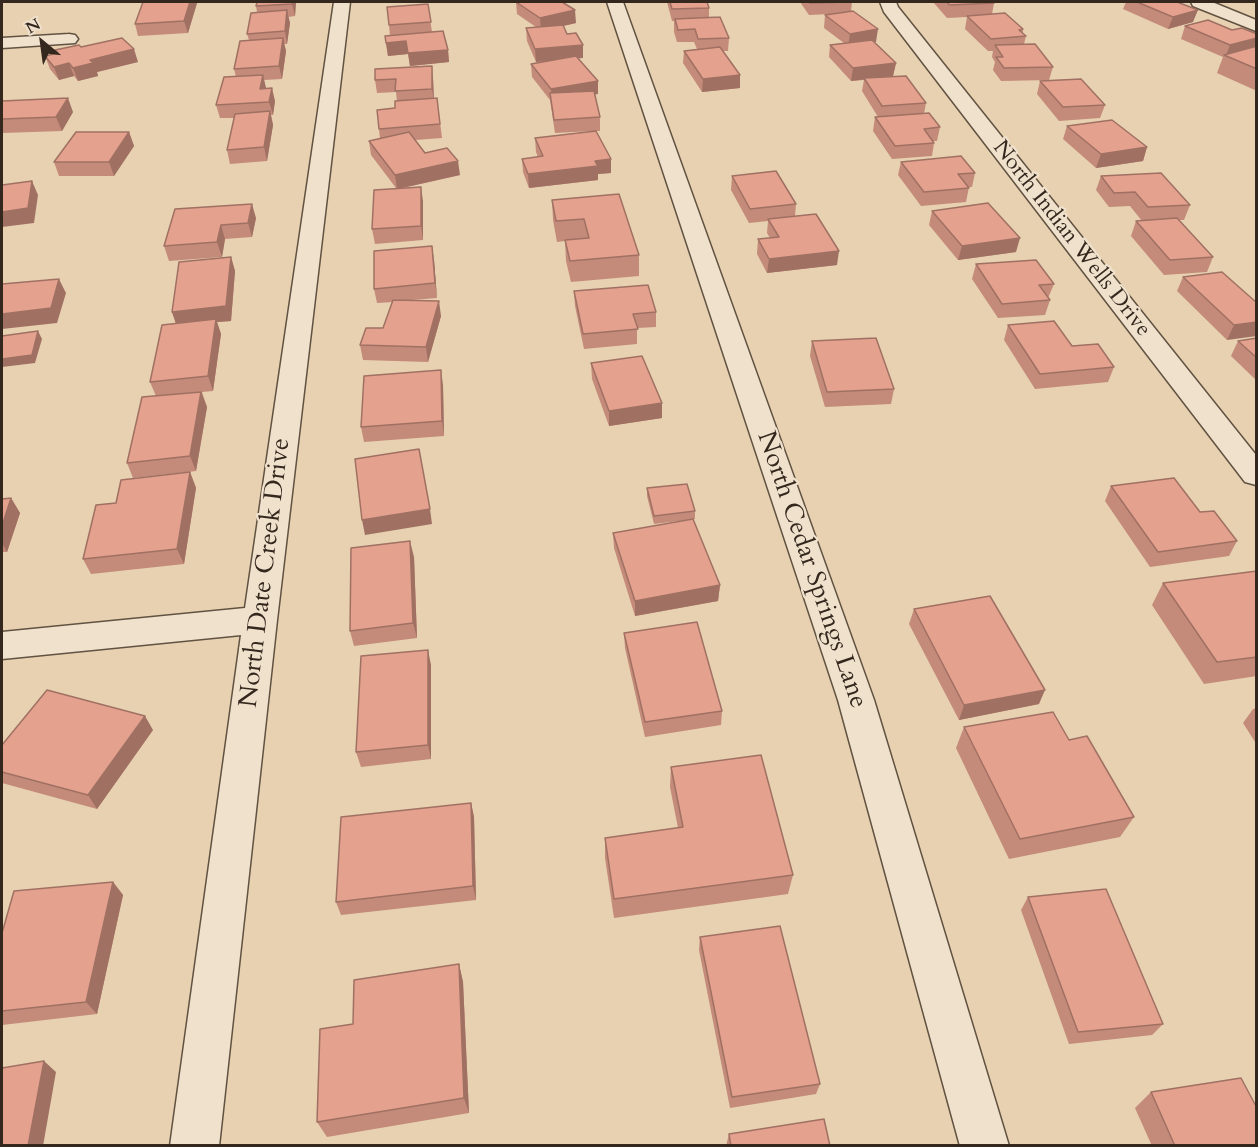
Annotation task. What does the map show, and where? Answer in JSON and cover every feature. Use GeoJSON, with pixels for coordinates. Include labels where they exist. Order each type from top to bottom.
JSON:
{"type":"FeatureCollection","features":[{"type":"Feature","properties":{"kind":"street","name":"North Date Creek Drive"},"geometry":{"type":"LineString","coordinates":[[194,1146],[260,620],[342,2]]}},
{"type":"Feature","properties":{"kind":"street","name":"North Cedar Springs Lane"},"geometry":{"type":"LineString","coordinates":[[615,2],[856,700],[985,1146]]}},
{"type":"Feature","properties":{"kind":"street","name":"North Indian Wells Drive"},"geometry":{"type":"LineString","coordinates":[[888,2],[890,8],[1257,475]]}},
{"type":"Feature","properties":{"kind":"street"},"geometry":{"type":"LineString","coordinates":[[1199,2],[1257,26]]}},
{"type":"Feature","properties":{"kind":"street"},"geometry":{"type":"LineString","coordinates":[[2,43],[69,39]]}},
{"type":"Feature","properties":{"kind":"street"},"geometry":{"type":"LineString","coordinates":[[2,645],[260,620]]}},
{"type":"Feature","properties":{"kind":"building"},"geometry":{"type":"Polygon","coordinates":[[[143,2],[190,2],[184,21],[135,24],[143,2]]]}},
{"type":"Feature","properties":{"kind":"building"},"geometry":{"type":"Polygon","coordinates":[[[257,2],[292,2],[292,4],[256,6],[257,2]]]}},
{"type":"Feature","properties":{"kind":"building"},"geometry":{"type":"Polygon","coordinates":[[[516,2],[562,2],[575,10],[540,18],[516,2]]]}},
{"type":"Feature","properties":{"kind":"building"},"geometry":{"type":"Polygon","coordinates":[[[670,2],[707,2],[709,8],[672,9],[670,2]]]}},
{"type":"Feature","properties":{"kind":"building"},"geometry":{"type":"Polygon","coordinates":[[[946,2],[993,2],[994,3],[950,5],[946,2]]]}},
{"type":"Feature","properties":{"kind":"building"},"geometry":{"type":"Polygon","coordinates":[[[1137,2],[1177,2],[1198,10],[1173,17],[1137,2]]]}},
{"type":"Feature","properties":{"kind":"building"},"geometry":{"type":"Polygon","coordinates":[[[428,4],[431,22],[389,25],[387,7],[428,4]]]}},
{"type":"Feature","properties":{"kind":"building"},"geometry":{"type":"Polygon","coordinates":[[[287,10],[285,31],[247,34],[251,13],[287,10]]]}},
{"type":"Feature","properties":{"kind":"building"},"geometry":{"type":"Polygon","coordinates":[[[853,11],[878,29],[850,34],[825,15],[853,11]]]}},
{"type":"Feature","properties":{"kind":"building"},"geometry":{"type":"Polygon","coordinates":[[[1005,13],[1023,29],[1019,30],[1026,36],[991,39],[967,16],[1005,13]]]}},
{"type":"Feature","properties":{"kind":"building"},"geometry":{"type":"Polygon","coordinates":[[[720,17],[729,38],[698,39],[695,29],[678,30],[675,19],[720,17]]]}},
{"type":"Feature","properties":{"kind":"building"},"geometry":{"type":"Polygon","coordinates":[[[1208,20],[1232,30],[1242,28],[1257,34],[1257,38],[1230,45],[1185,26],[1208,20]]]}},
{"type":"Feature","properties":{"kind":"building"},"geometry":{"type":"Polygon","coordinates":[[[563,25],[567,34],[576,33],[583,45],[535,49],[526,28],[563,25]]]}},
{"type":"Feature","properties":{"kind":"building"},"geometry":{"type":"Polygon","coordinates":[[[443,31],[448,50],[408,53],[406,41],[386,43],[385,36],[443,31]]]}},
{"type":"Feature","properties":{"kind":"building"},"geometry":{"type":"Polygon","coordinates":[[[122,38],[134,49],[90,60],[93,63],[73,68],[69,63],[54,67],[45,56],[58,53],[55,50],[122,38]]]}},
{"type":"Feature","properties":{"kind":"building"},"geometry":{"type":"Polygon","coordinates":[[[283,38],[279,66],[234,69],[240,41],[283,38]]]}},
{"type":"Feature","properties":{"kind":"building"},"geometry":{"type":"Polygon","coordinates":[[[872,40],[896,63],[853,68],[830,45],[872,40]]]}},
{"type":"Feature","properties":{"kind":"building"},"geometry":{"type":"Polygon","coordinates":[[[1035,44],[1053,67],[1004,68],[996,57],[1003,57],[995,45],[1035,44]]]}},
{"type":"Feature","properties":{"kind":"building"},"geometry":{"type":"Polygon","coordinates":[[[1257,46],[1257,69],[1224,55],[1257,46]]]}},
{"type":"Feature","properties":{"kind":"building"},"geometry":{"type":"Polygon","coordinates":[[[720,47],[740,75],[703,79],[684,51],[720,47]]]}},
{"type":"Feature","properties":{"kind":"building"},"geometry":{"type":"Polygon","coordinates":[[[576,56],[598,81],[551,89],[531,64],[576,56]]]}},
{"type":"Feature","properties":{"kind":"building"},"geometry":{"type":"Polygon","coordinates":[[[432,66],[432,89],[395,91],[396,79],[375,80],[375,69],[432,66]]]}},
{"type":"Feature","properties":{"kind":"building"},"geometry":{"type":"Polygon","coordinates":[[[263,75],[260,89],[272,88],[269,102],[216,105],[224,77],[263,75]]]}},
{"type":"Feature","properties":{"kind":"building"},"geometry":{"type":"Polygon","coordinates":[[[906,76],[926,103],[882,106],[864,78],[906,76]]]}},
{"type":"Feature","properties":{"kind":"building"},"geometry":{"type":"Polygon","coordinates":[[[1081,79],[1105,105],[1063,107],[1040,81],[1081,79]]]}},
{"type":"Feature","properties":{"kind":"building"},"geometry":{"type":"Polygon","coordinates":[[[594,91],[600,117],[554,120],[550,93],[594,91]]]}},
{"type":"Feature","properties":{"kind":"building"},"geometry":{"type":"Polygon","coordinates":[[[68,98],[56,117],[2,119],[2,101],[68,98]]]}},
{"type":"Feature","properties":{"kind":"building"},"geometry":{"type":"Polygon","coordinates":[[[437,98],[440,124],[379,129],[377,110],[395,108],[395,101],[437,98]]]}},
{"type":"Feature","properties":{"kind":"building"},"geometry":{"type":"Polygon","coordinates":[[[270,111],[264,147],[227,150],[235,114],[270,111]]]}},
{"type":"Feature","properties":{"kind":"building"},"geometry":{"type":"Polygon","coordinates":[[[929,113],[940,127],[924,129],[934,143],[895,146],[875,117],[929,113]]]}},
{"type":"Feature","properties":{"kind":"building"},"geometry":{"type":"Polygon","coordinates":[[[1112,120],[1147,147],[1101,154],[1067,126],[1112,120]]]}},
{"type":"Feature","properties":{"kind":"building"},"geometry":{"type":"Polygon","coordinates":[[[596,131],[611,159],[595,161],[598,166],[528,174],[522,159],[543,156],[535,138],[596,131]]]}},
{"type":"Feature","properties":{"kind":"building"},"geometry":{"type":"Polygon","coordinates":[[[76,132],[129,132],[109,162],[54,162],[76,132]]]}},
{"type":"Feature","properties":{"kind":"building"},"geometry":{"type":"Polygon","coordinates":[[[409,132],[425,153],[447,148],[458,161],[395,175],[369,141],[409,132]]]}},
{"type":"Feature","properties":{"kind":"building"},"geometry":{"type":"Polygon","coordinates":[[[961,156],[975,173],[958,174],[969,188],[924,192],[901,162],[961,156]]]}},
{"type":"Feature","properties":{"kind":"building"},"geometry":{"type":"Polygon","coordinates":[[[776,171],[796,204],[750,209],[732,176],[776,171]]]}},
{"type":"Feature","properties":{"kind":"building"},"geometry":{"type":"Polygon","coordinates":[[[1161,173],[1190,205],[1148,207],[1135,192],[1114,193],[1101,176],[1161,173]]]}},
{"type":"Feature","properties":{"kind":"building"},"geometry":{"type":"Polygon","coordinates":[[[32,181],[28,208],[2,212],[2,185],[32,181]]]}},
{"type":"Feature","properties":{"kind":"building"},"geometry":{"type":"Polygon","coordinates":[[[421,187],[421,226],[372,229],[374,190],[421,187]]]}},
{"type":"Feature","properties":{"kind":"building"},"geometry":{"type":"Polygon","coordinates":[[[619,194],[639,255],[570,261],[565,240],[589,238],[584,219],[556,221],[552,200],[619,194]]]}},
{"type":"Feature","properties":{"kind":"building"},"geometry":{"type":"Polygon","coordinates":[[[988,203],[1020,238],[962,246],[932,211],[988,203]]]}},
{"type":"Feature","properties":{"kind":"building"},"geometry":{"type":"Polygon","coordinates":[[[252,204],[248,223],[221,225],[217,242],[164,246],[175,209],[252,204]]]}},
{"type":"Feature","properties":{"kind":"building"},"geometry":{"type":"Polygon","coordinates":[[[816,214],[839,251],[769,259],[758,239],[779,237],[768,219],[816,214]]]}},
{"type":"Feature","properties":{"kind":"building"},"geometry":{"type":"Polygon","coordinates":[[[1177,218],[1213,257],[1170,260],[1136,221],[1177,218]]]}},
{"type":"Feature","properties":{"kind":"building"},"geometry":{"type":"Polygon","coordinates":[[[432,246],[435,283],[374,289],[374,251],[432,246]]]}},
{"type":"Feature","properties":{"kind":"building"},"geometry":{"type":"Polygon","coordinates":[[[231,257],[226,306],[172,312],[179,262],[231,257]]]}},
{"type":"Feature","properties":{"kind":"building"},"geometry":{"type":"Polygon","coordinates":[[[1036,260],[1054,284],[1039,285],[1050,300],[1002,304],[976,264],[1036,260]]]}},
{"type":"Feature","properties":{"kind":"building"},"geometry":{"type":"Polygon","coordinates":[[[1222,272],[1257,303],[1257,322],[1234,325],[1183,277],[1222,272]]]}},
{"type":"Feature","properties":{"kind":"building"},"geometry":{"type":"Polygon","coordinates":[[[59,279],[51,308],[2,314],[2,284],[59,279]]]}},
{"type":"Feature","properties":{"kind":"building"},"geometry":{"type":"Polygon","coordinates":[[[648,285],[656,312],[633,314],[638,329],[583,334],[574,291],[648,285]]]}},
{"type":"Feature","properties":{"kind":"building"},"geometry":{"type":"Polygon","coordinates":[[[393,300],[439,301],[426,347],[360,345],[366,328],[383,328],[393,300]]]}},
{"type":"Feature","properties":{"kind":"building"},"geometry":{"type":"Polygon","coordinates":[[[216,319],[208,376],[150,382],[162,325],[216,319]]]}},
{"type":"Feature","properties":{"kind":"building"},"geometry":{"type":"Polygon","coordinates":[[[1054,321],[1072,346],[1098,344],[1114,367],[1040,374],[1008,325],[1054,321]]]}},
{"type":"Feature","properties":{"kind":"building"},"geometry":{"type":"Polygon","coordinates":[[[38,331],[32,355],[2,359],[2,336],[38,331]]]}},
{"type":"Feature","properties":{"kind":"building"},"geometry":{"type":"Polygon","coordinates":[[[876,338],[894,389],[827,392],[812,341],[876,338]]]}},
{"type":"Feature","properties":{"kind":"building"},"geometry":{"type":"Polygon","coordinates":[[[1257,338],[1257,358],[1238,341],[1257,338]]]}},
{"type":"Feature","properties":{"kind":"building"},"geometry":{"type":"Polygon","coordinates":[[[642,356],[662,403],[609,411],[591,363],[642,356]]]}},
{"type":"Feature","properties":{"kind":"building"},"geometry":{"type":"Polygon","coordinates":[[[441,370],[442,421],[361,427],[364,376],[441,370]]]}},
{"type":"Feature","properties":{"kind":"building"},"geometry":{"type":"Polygon","coordinates":[[[201,392],[190,456],[127,463],[142,397],[201,392]]]}},
{"type":"Feature","properties":{"kind":"building"},"geometry":{"type":"Polygon","coordinates":[[[419,449],[430,509],[362,520],[355,459],[419,449]]]}},
{"type":"Feature","properties":{"kind":"building"},"geometry":{"type":"Polygon","coordinates":[[[190,472],[177,549],[83,559],[96,505],[116,503],[121,480],[190,472]]]}},
{"type":"Feature","properties":{"kind":"building"},"geometry":{"type":"Polygon","coordinates":[[[1174,478],[1200,512],[1214,511],[1237,541],[1158,552],[1111,486],[1174,478]]]}},
{"type":"Feature","properties":{"kind":"building"},"geometry":{"type":"Polygon","coordinates":[[[687,484],[695,511],[654,516],[647,488],[687,484]]]}},
{"type":"Feature","properties":{"kind":"building"},"geometry":{"type":"Polygon","coordinates":[[[11,498],[2,526],[2,499],[11,498]]]}},
{"type":"Feature","properties":{"kind":"building"},"geometry":{"type":"Polygon","coordinates":[[[693,519],[720,585],[635,601],[613,533],[693,519]]]}},
{"type":"Feature","properties":{"kind":"building"},"geometry":{"type":"Polygon","coordinates":[[[410,541],[413,623],[350,631],[351,548],[410,541]]]}},
{"type":"Feature","properties":{"kind":"building"},"geometry":{"type":"Polygon","coordinates":[[[1257,571],[1257,657],[1217,662],[1163,583],[1257,571]]]}},
{"type":"Feature","properties":{"kind":"building"},"geometry":{"type":"Polygon","coordinates":[[[990,596],[1045,690],[964,705],[914,609],[990,596]]]}},
{"type":"Feature","properties":{"kind":"building"},"geometry":{"type":"Polygon","coordinates":[[[697,622],[722,711],[645,722],[624,633],[697,622]]]}},
{"type":"Feature","properties":{"kind":"building"},"geometry":{"type":"Polygon","coordinates":[[[428,650],[428,745],[356,752],[361,656],[428,650]]]}},
{"type":"Feature","properties":{"kind":"building"},"geometry":{"type":"Polygon","coordinates":[[[47,690],[145,716],[88,795],[2,772],[2,745],[47,690]]]}},
{"type":"Feature","properties":{"kind":"building"},"geometry":{"type":"Polygon","coordinates":[[[1053,712],[1069,740],[1087,736],[1134,817],[1020,839],[964,727],[1053,712]]]}},
{"type":"Feature","properties":{"kind":"building"},"geometry":{"type":"Polygon","coordinates":[[[761,755],[793,875],[614,899],[605,838],[683,827],[671,767],[761,755]]]}},
{"type":"Feature","properties":{"kind":"building"},"geometry":{"type":"Polygon","coordinates":[[[471,803],[473,886],[336,902],[341,817],[471,803]]]}},
{"type":"Feature","properties":{"kind":"building"},"geometry":{"type":"Polygon","coordinates":[[[113,882],[86,1002],[2,1011],[2,933],[14,891],[113,882]]]}},
{"type":"Feature","properties":{"kind":"building"},"geometry":{"type":"Polygon","coordinates":[[[1106,889],[1163,1024],[1078,1032],[1028,897],[1106,889]]]}},
{"type":"Feature","properties":{"kind":"building"},"geometry":{"type":"Polygon","coordinates":[[[780,926],[820,1084],[732,1097],[700,937],[780,926]]]}},
{"type":"Feature","properties":{"kind":"building"},"geometry":{"type":"Polygon","coordinates":[[[459,964],[464,1098],[317,1122],[320,1029],[353,1024],[354,980],[459,964]]]}},
{"type":"Feature","properties":{"kind":"building"},"geometry":{"type":"Polygon","coordinates":[[[44,1061],[28,1146],[2,1146],[2,1068],[44,1061]]]}},
{"type":"Feature","properties":{"kind":"building"},"geometry":{"type":"Polygon","coordinates":[[[1241,1078],[1257,1108],[1257,1146],[1175,1146],[1151,1092],[1241,1078]]]}},
{"type":"Feature","properties":{"kind":"building"},"geometry":{"type":"Polygon","coordinates":[[[824,1119],[830,1146],[731,1146],[729,1134],[824,1119]]]}}]}
